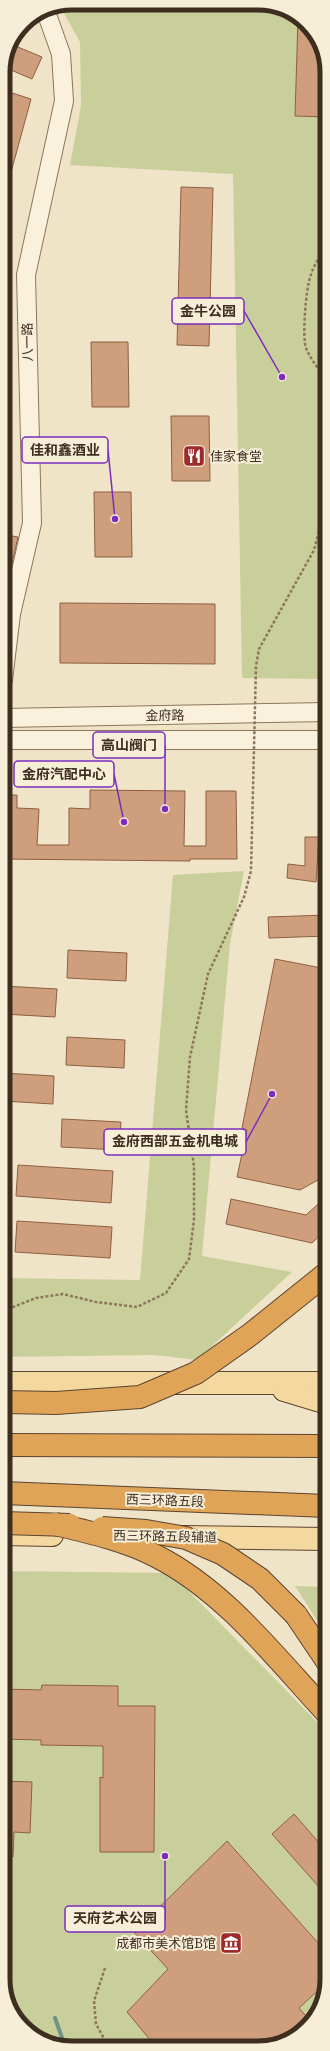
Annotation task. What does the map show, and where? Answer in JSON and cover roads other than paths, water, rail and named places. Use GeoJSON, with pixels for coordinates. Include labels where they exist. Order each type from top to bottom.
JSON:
{"type":"FeatureCollection","features":[{"type":"Feature","properties":{"kind":"highway"},"geometry":{"type":"LineString","coordinates":[[10,1402],[56,1403],[140,1397],[196,1373],[251,1334],[320,1279]]}},
{"type":"Feature","properties":{"kind":"highway"},"geometry":{"type":"LineString","coordinates":[[10,1445],[320,1446]]}},
{"type":"Feature","properties":{"kind":"highway","name":"西三环路五段"},"geometry":{"type":"LineString","coordinates":[[10,1493],[320,1506]]}},
{"type":"Feature","properties":{"kind":"highway"},"geometry":{"type":"LineString","coordinates":[[10,1523],[55,1524],[146,1530],[186,1538],[223,1554],[260,1579],[296,1615],[320,1651]]}},
{"type":"Feature","properties":{"kind":"highway"},"geometry":{"type":"LineString","coordinates":[[55,1524],[109,1537],[156,1556],[195,1579],[233,1612],[320,1705]]}},
{"type":"Feature","properties":{"kind":"main road"},"geometry":{"type":"LineString","coordinates":[[10,1383],[320,1383]]}},
{"type":"Feature","properties":{"kind":"main road"},"geometry":{"type":"LineString","coordinates":[[260,1384],[320,1401]]}},
{"type":"Feature","properties":{"kind":"main road","name":"西三环路五段辅道"},"geometry":{"type":"LineString","coordinates":[[10,1534],[320,1538]]}},
{"type":"Feature","properties":{"kind":"street","name":"八一路"},"geometry":{"type":"LineString","coordinates":[[10,622],[32,523],[26,275],[64,101],[61,54],[47,15]]}},
{"type":"Feature","properties":{"kind":"street","name":"金府路"},"geometry":{"type":"LineString","coordinates":[[10,718],[320,712]]}},
{"type":"Feature","properties":{"kind":"street","name":"金府路"},"geometry":{"type":"LineString","coordinates":[[10,740],[320,740]]}},
{"type":"Feature","properties":{"kind":"waterway"},"geometry":{"type":"LineString","coordinates":[[55,2018],[63,2040]]}},
{"type":"Feature","properties":{"kind":"place","name":"金牛公园"},"geometry":{"type":"Point","coordinates":[282,377]}},
{"type":"Feature","properties":{"kind":"place","name":"佳家食堂"},"geometry":{"type":"Point","coordinates":[194,456]}},
{"type":"Feature","properties":{"kind":"place","name":"佳和鑫酒业"},"geometry":{"type":"Point","coordinates":[115,519]}},
{"type":"Feature","properties":{"kind":"place","name":"高山阀门"},"geometry":{"type":"Point","coordinates":[165,809]}},
{"type":"Feature","properties":{"kind":"place","name":"金府汽配中心"},"geometry":{"type":"Point","coordinates":[124,822]}},
{"type":"Feature","properties":{"kind":"place","name":"金府西部五金机电城"},"geometry":{"type":"Point","coordinates":[272,1094]}},
{"type":"Feature","properties":{"kind":"place","name":"天府艺术公园"},"geometry":{"type":"Point","coordinates":[165,1856]}},
{"type":"Feature","properties":{"kind":"place","name":"成都市美术馆B馆"},"geometry":{"type":"Point","coordinates":[231,1943]}}]}
